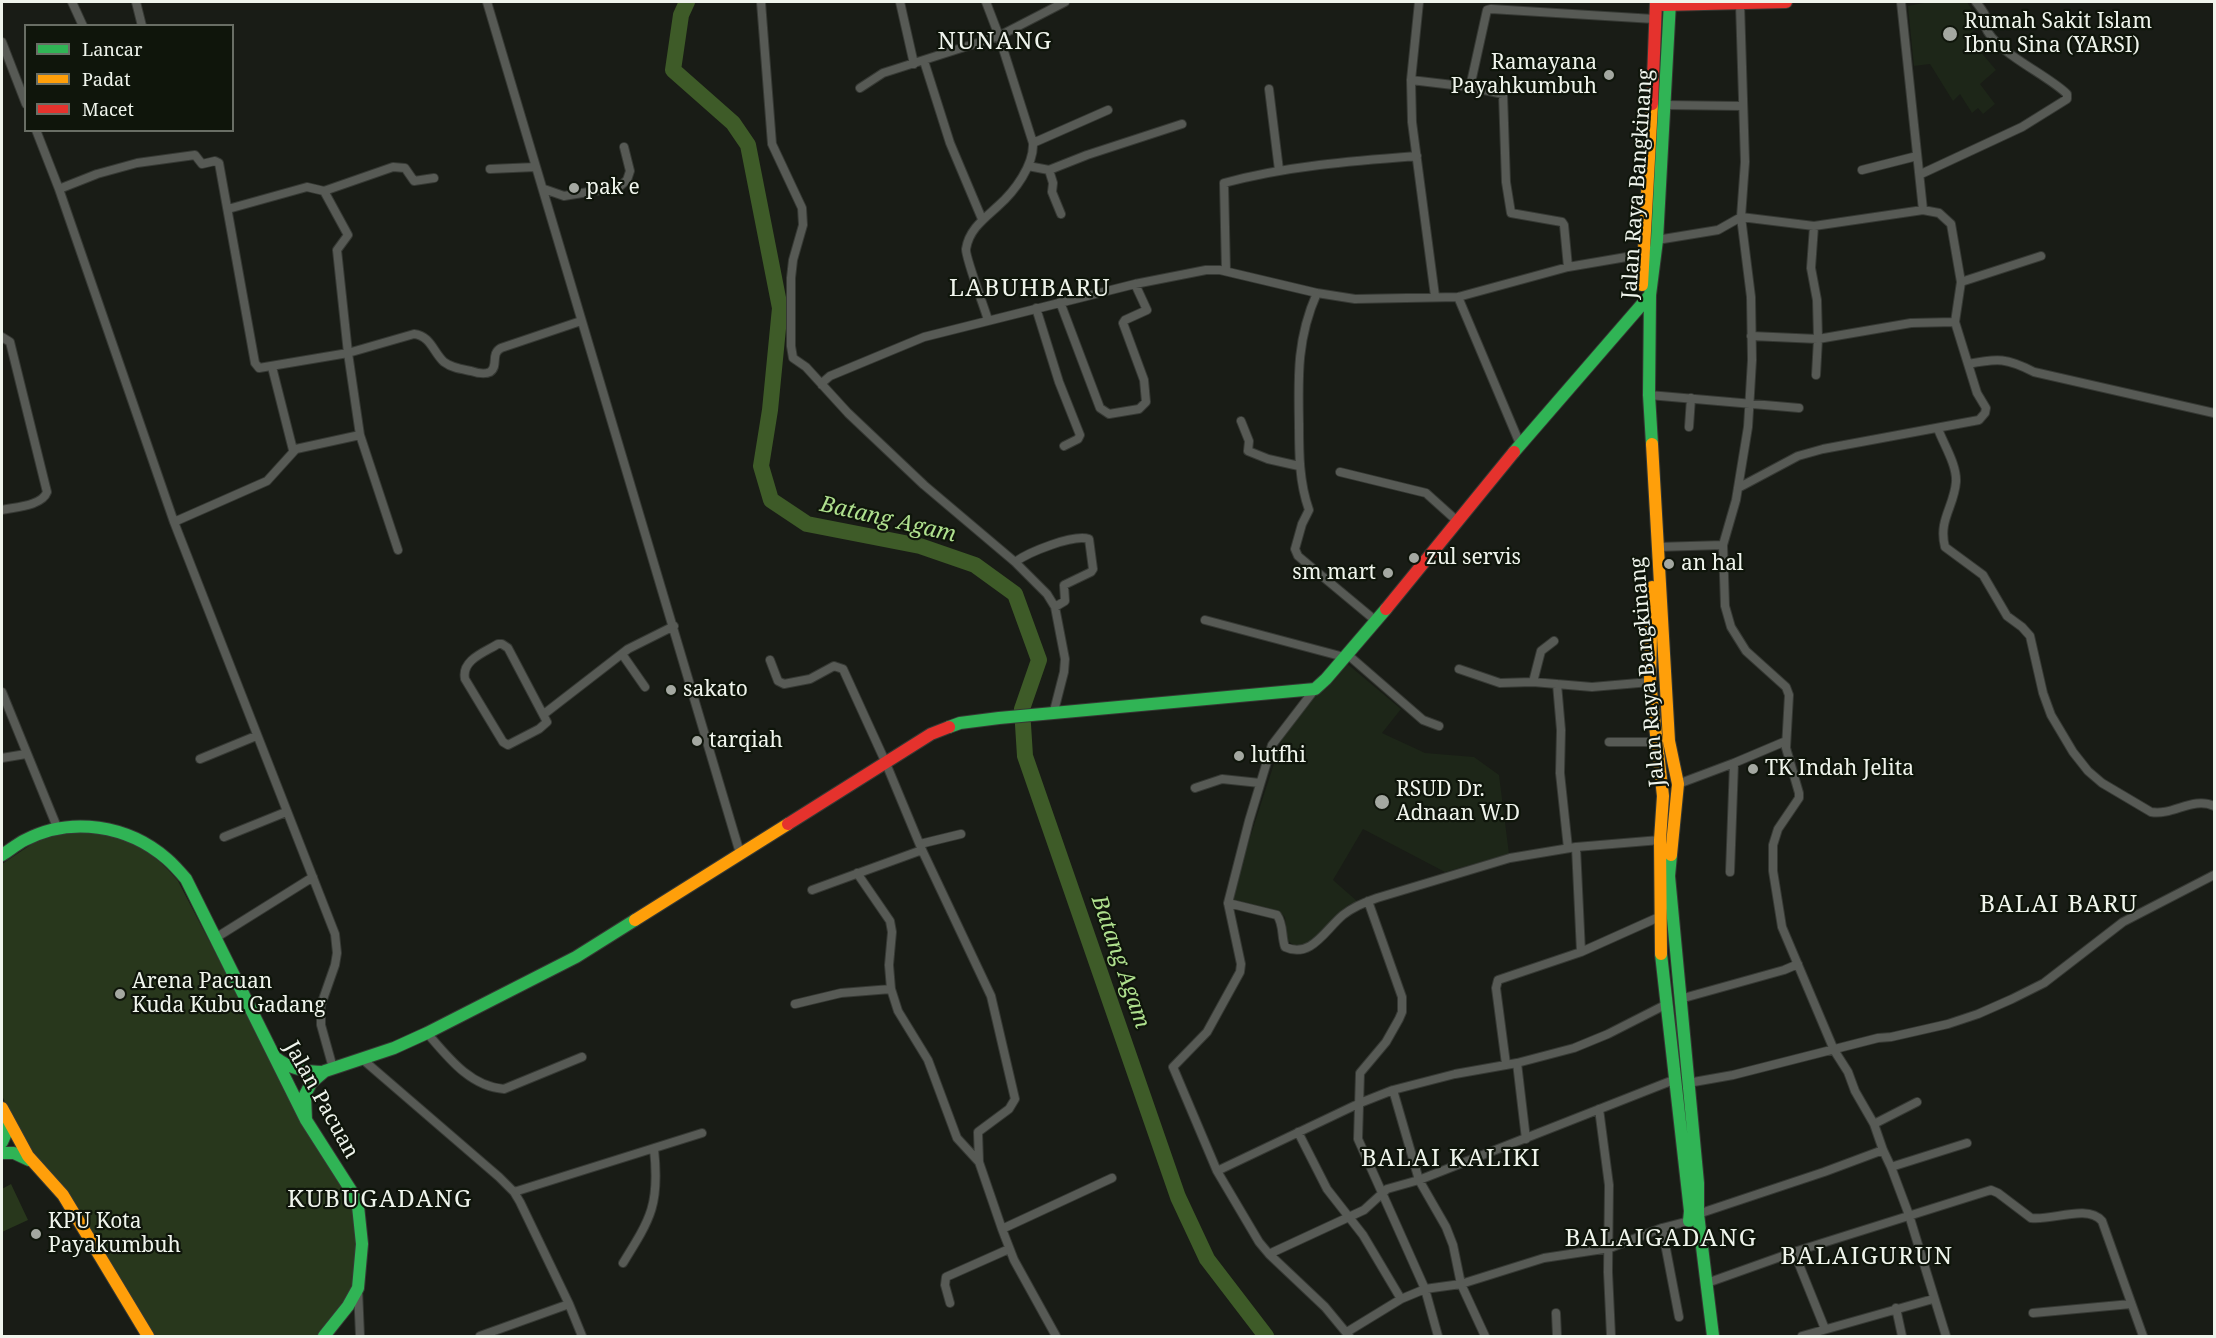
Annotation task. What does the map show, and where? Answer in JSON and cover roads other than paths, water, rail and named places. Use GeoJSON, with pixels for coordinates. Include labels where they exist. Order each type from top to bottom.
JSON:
{"type":"FeatureCollection","features":[{"type":"Feature","properties":{"kind":"main road"},"geometry":{"type":"LineString","coordinates":[[1656,3],[1786,2]]}},
{"type":"Feature","properties":{"kind":"main road","name":"Jalan Raya Bangkinang"},"geometry":{"type":"LineString","coordinates":[[1656,3],[1654,18],[1657,240],[1650,296],[1649,395],[1657,547],[1650,682],[1664,742],[1678,784],[1669,876],[1688,1083],[1694,1217],[1707,1283],[1713,1336]]}},
{"type":"Feature","properties":{"kind":"main road","name":"Jalan Raya Bangkinang"},"geometry":{"type":"LineString","coordinates":[[1670,4],[1664,105],[1644,254],[1641,305],[1648,536],[1656,580],[1664,742],[1660,840],[1660,943],[1676,1078],[1694,1200]]}},
{"type":"Feature","properties":{"kind":"main road"},"geometry":{"type":"LineString","coordinates":[[275,1058],[294,1068],[309,1072],[329,1070],[394,1048],[427,1033],[576,957],[885,761],[931,734],[960,723],[1051,712],[1315,689],[1326,680],[1376,621],[1520,444],[1650,296]]}},
{"type":"Feature","properties":{"kind":"main road","name":"Jalan Pacuan"},"geometry":{"type":"LineString","coordinates":[[2,855],[31,837],[57,827],[79,825],[108,829],[137,838],[156,849],[173,863],[186,879],[217,937],[306,1120],[352,1192],[358,1206],[362,1244],[358,1288],[348,1306],[324,1336]]}},
{"type":"Feature","properties":{"kind":"main road"},"geometry":{"type":"LineString","coordinates":[[1660,943],[1674,943]]}},
{"type":"Feature","properties":{"kind":"main road"},"geometry":{"type":"LineString","coordinates":[[306,1120],[304,1095],[311,1083],[329,1070]]}},
{"type":"Feature","properties":{"kind":"main road"},"geometry":{"type":"LineString","coordinates":[[2,1142],[7,1131],[4,1112]]}},
{"type":"Feature","properties":{"kind":"main road"},"geometry":{"type":"LineString","coordinates":[[4,1112],[28,1156],[63,1196],[148,1336]]}},
{"type":"Feature","properties":{"kind":"main road"},"geometry":{"type":"LineString","coordinates":[[2,1153],[20,1155],[39,1169]]}},
{"type":"Feature","properties":{"kind":"main road","name":"Jalan Raya Bangkinang"},"geometry":{"type":"LineString","coordinates":[[1699,1247],[1703,1336]]}},
{"type":"Feature","properties":{"kind":"street"},"geometry":{"type":"LineString","coordinates":[[72,2],[82,24]]}},
{"type":"Feature","properties":{"kind":"street"},"geometry":{"type":"LineString","coordinates":[[136,2],[142,24]]}},
{"type":"Feature","properties":{"kind":"street"},"geometry":{"type":"LineString","coordinates":[[487,2],[740,853]]}},
{"type":"Feature","properties":{"kind":"street"},"geometry":{"type":"LineString","coordinates":[[761,2],[772,144],[801,208],[803,225],[791,278],[793,358],[825,381],[855,420],[924,485],[1018,560],[1058,606],[1065,659],[1064,672],[1051,712]]}},
{"type":"Feature","properties":{"kind":"street"},"geometry":{"type":"LineString","coordinates":[[900,2],[914,64]]}},
{"type":"Feature","properties":{"kind":"street"},"geometry":{"type":"LineString","coordinates":[[986,2],[1033,143],[1033,154],[1028,166],[1014,188],[975,227],[966,251],[988,320]]}},
{"type":"Feature","properties":{"kind":"street"},"geometry":{"type":"LineString","coordinates":[[860,88],[883,73],[999,36],[1065,2]]}},
{"type":"Feature","properties":{"kind":"street"},"geometry":{"type":"LineString","coordinates":[[1419,2],[1411,80],[1412,122],[1435,296]]}},
{"type":"Feature","properties":{"kind":"street"},"geometry":{"type":"LineString","coordinates":[[1901,2],[1923,210]]}},
{"type":"Feature","properties":{"kind":"street"},"geometry":{"type":"LineString","coordinates":[[1921,174],[2022,128],[2067,99],[2067,94],[2055,84],[2019,61],[1987,33],[1985,14],[1976,2]]}},
{"type":"Feature","properties":{"kind":"street"},"geometry":{"type":"LineString","coordinates":[[1740,4],[1745,162],[1741,218],[1751,297],[1751,336],[1748,427],[1736,500],[1723,545],[1725,606],[1731,627],[1746,651],[1786,687],[1789,695],[1786,741],[1799,798],[1778,830],[1773,845],[1773,871],[1782,927],[1834,1050],[1848,1072],[1874,1124],[1909,1215],[1946,1336]]}},
{"type":"Feature","properties":{"kind":"street"},"geometry":{"type":"LineString","coordinates":[[1470,87],[1487,10],[1654,18]]}},
{"type":"Feature","properties":{"kind":"street"},"geometry":{"type":"LineString","coordinates":[[3,48],[24,99]]}},
{"type":"Feature","properties":{"kind":"street"},"geometry":{"type":"LineString","coordinates":[[924,61],[950,143],[982,219]]}},
{"type":"Feature","properties":{"kind":"street"},"geometry":{"type":"LineString","coordinates":[[1411,80],[1500,91],[1503,94],[1506,182],[1511,213],[1562,222],[1568,267]]}},
{"type":"Feature","properties":{"kind":"street"},"geometry":{"type":"LineString","coordinates":[[1269,89],[1279,170]]}},
{"type":"Feature","properties":{"kind":"street"},"geometry":{"type":"LineString","coordinates":[[1664,105],[1742,106]]}},
{"type":"Feature","properties":{"kind":"street"},"geometry":{"type":"LineString","coordinates":[[1033,143],[1108,110]]}},
{"type":"Feature","properties":{"kind":"street"},"geometry":{"type":"LineString","coordinates":[[1028,166],[1049,170],[1182,124]]}},
{"type":"Feature","properties":{"kind":"street"},"geometry":{"type":"LineString","coordinates":[[37,132],[59,189],[174,522],[335,934],[337,952],[335,965],[321,1005],[321,1025],[329,1070]]}},
{"type":"Feature","properties":{"kind":"street"},"geometry":{"type":"LineString","coordinates":[[544,189],[564,196],[619,187],[627,180],[630,171],[624,147]]}},
{"type":"Feature","properties":{"kind":"street"},"geometry":{"type":"LineString","coordinates":[[59,189],[97,174],[136,164],[195,155],[202,164],[215,161],[219,163],[255,363],[259,368],[348,353],[414,334],[422,335],[447,364],[481,374],[494,368],[496,350],[581,321]]}},
{"type":"Feature","properties":{"kind":"street"},"geometry":{"type":"LineString","coordinates":[[1226,271],[1224,183],[1279,170],[1320,164],[1417,156]]}},
{"type":"Feature","properties":{"kind":"street"},"geometry":{"type":"LineString","coordinates":[[1862,170],[1917,156]]}},
{"type":"Feature","properties":{"kind":"street"},"geometry":{"type":"LineString","coordinates":[[228,209],[307,187],[324,191],[400,166],[405,168],[414,181],[434,178]]}},
{"type":"Feature","properties":{"kind":"street"},"geometry":{"type":"LineString","coordinates":[[490,169],[536,166]]}},
{"type":"Feature","properties":{"kind":"street"},"geometry":{"type":"LineString","coordinates":[[1049,170],[1053,192],[1061,214]]}},
{"type":"Feature","properties":{"kind":"street"},"geometry":{"type":"LineString","coordinates":[[324,191],[348,235],[337,250],[360,435],[398,550]]}},
{"type":"Feature","properties":{"kind":"street"},"geometry":{"type":"LineString","coordinates":[[1657,240],[1718,230],[1741,218],[1814,226],[1923,210],[1939,213],[1951,224],[1961,282],[1954,322],[1977,393],[1986,408],[1985,414],[1979,420],[1822,449],[1798,456],[1738,488]]}},
{"type":"Feature","properties":{"kind":"street"},"geometry":{"type":"LineString","coordinates":[[1814,226],[1811,268],[1817,300],[1818,339],[1815,375]]}},
{"type":"Feature","properties":{"kind":"street"},"geometry":{"type":"LineString","coordinates":[[825,381],[914,340],[1135,284],[1206,270],[1226,271],[1239,276],[1317,293],[1371,299],[1458,297],[1568,267],[1644,254]]}},
{"type":"Feature","properties":{"kind":"street"},"geometry":{"type":"LineString","coordinates":[[1961,282],[2041,256]]}},
{"type":"Feature","properties":{"kind":"street"},"geometry":{"type":"LineString","coordinates":[[1060,302],[1103,412],[1109,414],[1139,410],[1146,402],[1144,381],[1123,323],[1147,310],[1135,284]]}},
{"type":"Feature","properties":{"kind":"street"},"geometry":{"type":"LineString","coordinates":[[1317,293],[1309,310],[1298,361],[1299,466],[1309,510],[1302,524],[1295,549],[1298,556],[1376,621]]}},
{"type":"Feature","properties":{"kind":"street"},"geometry":{"type":"LineString","coordinates":[[1458,297],[1520,444]]}},
{"type":"Feature","properties":{"kind":"street"},"geometry":{"type":"LineString","coordinates":[[1036,308],[1059,382],[1080,433],[1078,439],[1064,446]]}},
{"type":"Feature","properties":{"kind":"street"},"geometry":{"type":"LineString","coordinates":[[1751,336],[1818,339],[1911,323],[1954,322]]}},
{"type":"Feature","properties":{"kind":"street"},"geometry":{"type":"LineString","coordinates":[[2,337],[10,342],[47,492],[46,497],[40,501],[2,510]]}},
{"type":"Feature","properties":{"kind":"street"},"geometry":{"type":"LineString","coordinates":[[1968,364],[1995,358],[2034,372],[2214,413]]}},
{"type":"Feature","properties":{"kind":"street"},"geometry":{"type":"LineString","coordinates":[[272,367],[293,450]]}},
{"type":"Feature","properties":{"kind":"street"},"geometry":{"type":"LineString","coordinates":[[1649,395],[1799,408]]}},
{"type":"Feature","properties":{"kind":"street"},"geometry":{"type":"LineString","coordinates":[[1689,427],[1691,398]]}},
{"type":"Feature","properties":{"kind":"street"},"geometry":{"type":"LineString","coordinates":[[1241,421],[1249,441],[1248,451],[1268,459],[1299,466]]}},
{"type":"Feature","properties":{"kind":"street"},"geometry":{"type":"LineString","coordinates":[[1938,429],[1955,472],[1956,483],[1943,526],[1945,547],[1983,575],[2007,616],[2030,636],[2043,693],[2051,715],[2073,752],[2088,771],[2102,783],[2151,812],[2160,814],[2181,806],[2204,802],[2214,806]]}},
{"type":"Feature","properties":{"kind":"street"},"geometry":{"type":"LineString","coordinates":[[174,522],[267,482],[298,447],[360,435]]}},
{"type":"Feature","properties":{"kind":"street"},"geometry":{"type":"LineString","coordinates":[[1340,472],[1426,493],[1456,520]]}},
{"type":"Feature","properties":{"kind":"street"},"geometry":{"type":"LineString","coordinates":[[1018,560],[1060,543],[1081,538],[1089,539],[1093,569],[1064,585],[1066,600],[1058,606]]}},
{"type":"Feature","properties":{"kind":"street"},"geometry":{"type":"LineString","coordinates":[[1657,547],[1723,545]]}},
{"type":"Feature","properties":{"kind":"street"},"geometry":{"type":"LineString","coordinates":[[1205,620],[1345,656],[1423,720],[1439,726]]}},
{"type":"Feature","properties":{"kind":"street"},"geometry":{"type":"LineString","coordinates":[[544,714],[622,654],[674,626]]}},
{"type":"Feature","properties":{"kind":"street"},"geometry":{"type":"LineString","coordinates":[[1533,682],[1541,651],[1554,640]]}},
{"type":"Feature","properties":{"kind":"street"},"geometry":{"type":"LineString","coordinates":[[498,644],[505,645],[544,714],[547,722],[539,729],[511,745],[505,744],[465,679],[464,669],[467,664],[498,644]]}},
{"type":"Feature","properties":{"kind":"street"},"geometry":{"type":"LineString","coordinates":[[622,654],[645,687]]}},
{"type":"Feature","properties":{"kind":"street"},"geometry":{"type":"LineString","coordinates":[[770,660],[778,681],[784,684],[802,681],[834,666],[840,667],[991,996],[1015,1095],[1012,1106],[978,1132],[979,1162],[1010,1249],[1039,1309],[1056,1336]]}},
{"type":"Feature","properties":{"kind":"street"},"geometry":{"type":"LineString","coordinates":[[1460,669],[1500,683],[1533,682],[1592,687],[1650,682]]}},
{"type":"Feature","properties":{"kind":"street"},"geometry":{"type":"LineString","coordinates":[[1557,684],[1561,730],[1561,781],[1572,847],[1581,952]]}},
{"type":"Feature","properties":{"kind":"street"},"geometry":{"type":"LineString","coordinates":[[1315,689],[1272,745],[1228,903],[1241,964],[1240,972],[1213,1024],[1179,1060],[1174,1070],[1217,1171],[1259,1242],[1350,1332],[1401,1299],[1425,1289],[1461,1284],[1544,1258],[1610,1248],[1883,1150]]}},
{"type":"Feature","properties":{"kind":"street"},"geometry":{"type":"LineString","coordinates":[[2,692],[57,827]]}},
{"type":"Feature","properties":{"kind":"street"},"geometry":{"type":"LineString","coordinates":[[200,759],[256,736]]}},
{"type":"Feature","properties":{"kind":"street"},"geometry":{"type":"LineString","coordinates":[[1678,784],[1734,764],[1786,741]]}},
{"type":"Feature","properties":{"kind":"street"},"geometry":{"type":"LineString","coordinates":[[1609,742],[1664,742]]}},
{"type":"Feature","properties":{"kind":"street"},"geometry":{"type":"LineString","coordinates":[[2,758],[26,754]]}},
{"type":"Feature","properties":{"kind":"street"},"geometry":{"type":"LineString","coordinates":[[1730,872],[1734,764]]}},
{"type":"Feature","properties":{"kind":"street"},"geometry":{"type":"LineString","coordinates":[[1195,788],[1222,779],[1260,783]]}},
{"type":"Feature","properties":{"kind":"street"},"geometry":{"type":"LineString","coordinates":[[224,837],[286,812]]}},
{"type":"Feature","properties":{"kind":"street"},"geometry":{"type":"LineString","coordinates":[[812,890],[921,847],[961,834]]}},
{"type":"Feature","properties":{"kind":"street"},"geometry":{"type":"LineString","coordinates":[[1228,903],[1277,915],[1282,921],[1282,939],[1285,947],[1302,951],[1315,944],[1343,915],[1368,901],[1510,858],[1572,847],[1660,840]]}},
{"type":"Feature","properties":{"kind":"street"},"geometry":{"type":"LineString","coordinates":[[857,873],[890,921],[892,929],[889,965],[891,989],[898,1011],[928,1060],[957,1138],[979,1162]]}},
{"type":"Feature","properties":{"kind":"street"},"geometry":{"type":"LineString","coordinates":[[1688,1083],[1733,1075],[1948,1024],[1978,1014],[2044,983],[2123,922],[2214,875]]}},
{"type":"Feature","properties":{"kind":"street"},"geometry":{"type":"LineString","coordinates":[[217,937],[313,877]]}},
{"type":"Feature","properties":{"kind":"street"},"geometry":{"type":"LineString","coordinates":[[1368,901],[1403,1005],[1399,1019],[1386,1042],[1360,1073],[1358,1139],[1425,1289],[1438,1336]]}},
{"type":"Feature","properties":{"kind":"street"},"geometry":{"type":"LineString","coordinates":[[1506,1064],[1496,982],[1581,952],[1659,917]]}},
{"type":"Feature","properties":{"kind":"street"},"geometry":{"type":"LineString","coordinates":[[1680,999],[1798,964]]}},
{"type":"Feature","properties":{"kind":"street"},"geometry":{"type":"LineString","coordinates":[[795,1004],[841,993],[891,989]]}},
{"type":"Feature","properties":{"kind":"street"},"geometry":{"type":"LineString","coordinates":[[1217,1171],[1360,1103],[1393,1090],[1455,1074],[1517,1063],[1577,1046],[1608,1034],[1668,1004]]}},
{"type":"Feature","properties":{"kind":"street"},"geometry":{"type":"LineString","coordinates":[[427,1033],[453,1064],[493,1089],[504,1089],[582,1057]]}},
{"type":"Feature","properties":{"kind":"street"},"geometry":{"type":"LineString","coordinates":[[361,1058],[500,1177],[514,1192],[569,1304],[582,1336]]}},
{"type":"Feature","properties":{"kind":"street"},"geometry":{"type":"LineString","coordinates":[[1517,1063],[1526,1139]]}},
{"type":"Feature","properties":{"kind":"street"},"geometry":{"type":"LineString","coordinates":[[1272,1253],[1350,1218],[1367,1208],[1387,1189],[1419,1180],[1526,1139],[1676,1078]]}},
{"type":"Feature","properties":{"kind":"street"},"geometry":{"type":"LineString","coordinates":[[1393,1090],[1419,1180],[1446,1227],[1453,1245],[1461,1284],[1485,1336]]}},
{"type":"Feature","properties":{"kind":"street"},"geometry":{"type":"LineString","coordinates":[[1874,1124],[1917,1102]]}},
{"type":"Feature","properties":{"kind":"street"},"geometry":{"type":"LineString","coordinates":[[1599,1109],[1609,1185],[1608,1272],[1611,1336]]}},
{"type":"Feature","properties":{"kind":"street"},"geometry":{"type":"LineString","coordinates":[[1298,1132],[1327,1189],[1363,1235],[1401,1299]]}},
{"type":"Feature","properties":{"kind":"street"},"geometry":{"type":"LineString","coordinates":[[514,1192],[702,1133]]}},
{"type":"Feature","properties":{"kind":"street"},"geometry":{"type":"LineString","coordinates":[[1891,1167],[1967,1143]]}},
{"type":"Feature","properties":{"kind":"street"},"geometry":{"type":"LineString","coordinates":[[623,1263],[646,1226],[653,1205],[657,1180],[654,1149]]}},
{"type":"Feature","properties":{"kind":"street"},"geometry":{"type":"LineString","coordinates":[[1002,1229],[1112,1179]]}},
{"type":"Feature","properties":{"kind":"street"},"geometry":{"type":"LineString","coordinates":[[1707,1283],[1794,1252],[1991,1190],[2031,1218],[2092,1214],[2102,1221],[2143,1336]]}},
{"type":"Feature","properties":{"kind":"street"},"geometry":{"type":"LineString","coordinates":[[1662,1228],[1679,1317]]}},
{"type":"Feature","properties":{"kind":"street"},"geometry":{"type":"LineString","coordinates":[[950,1303],[945,1285],[946,1277],[1010,1249]]}},
{"type":"Feature","properties":{"kind":"street"},"geometry":{"type":"LineString","coordinates":[[1794,1252],[1825,1329]]}},
{"type":"Feature","properties":{"kind":"street"},"geometry":{"type":"LineString","coordinates":[[358,1288],[360,1336]]}},
{"type":"Feature","properties":{"kind":"street"},"geometry":{"type":"LineString","coordinates":[[1802,1336],[1933,1299]]}},
{"type":"Feature","properties":{"kind":"street"},"geometry":{"type":"LineString","coordinates":[[480,1336],[569,1304]]}},
{"type":"Feature","properties":{"kind":"street"},"geometry":{"type":"LineString","coordinates":[[2033,1313],[2131,1304]]}},
{"type":"Feature","properties":{"kind":"street"},"geometry":{"type":"LineString","coordinates":[[1896,1308],[1902,1336]]}},
{"type":"Feature","properties":{"kind":"street"},"geometry":{"type":"LineString","coordinates":[[1556,1313],[1557,1336]]}},
{"type":"Feature","properties":{"kind":"waterway","name":"Batang Agam"},"geometry":{"type":"LineString","coordinates":[[687,2],[681,15],[673,70],[733,123],[748,145],[780,308],[770,410],[761,466],[771,500],[807,524],[920,546],[975,565],[1015,594],[1039,660],[1022,709],[1025,756],[1178,1197],[1207,1259],[1266,1336]]}},
{"type":"Feature","properties":{"kind":"place","name":"Rumah Sakit Islam Ibnu Sina (YARSI)"},"geometry":{"type":"Point","coordinates":[1950,34]}},
{"type":"Feature","properties":{"kind":"place","name":"Ramayana Payahkumbuh"},"geometry":{"type":"Point","coordinates":[1609,75]}},
{"type":"Feature","properties":{"kind":"place","name":"pak e"},"geometry":{"type":"Point","coordinates":[574,188]}},
{"type":"Feature","properties":{"kind":"place","name":"zul servis"},"geometry":{"type":"Point","coordinates":[1414,558]}},
{"type":"Feature","properties":{"kind":"place","name":"an hal"},"geometry":{"type":"Point","coordinates":[1669,564]}},
{"type":"Feature","properties":{"kind":"place","name":"sm mart"},"geometry":{"type":"Point","coordinates":[1388,573]}},
{"type":"Feature","properties":{"kind":"place","name":"sakato"},"geometry":{"type":"Point","coordinates":[671,690]}},
{"type":"Feature","properties":{"kind":"place","name":"tarqiah"},"geometry":{"type":"Point","coordinates":[697,741]}},
{"type":"Feature","properties":{"kind":"place","name":"lutfhi"},"geometry":{"type":"Point","coordinates":[1239,756]}},
{"type":"Feature","properties":{"kind":"place","name":"TK Indah Jelita"},"geometry":{"type":"Point","coordinates":[1753,769]}},
{"type":"Feature","properties":{"kind":"place","name":"RSUD Dr. Adnaan W.D"},"geometry":{"type":"Point","coordinates":[1382,802]}},
{"type":"Feature","properties":{"kind":"place","name":"Arena Pacuan Kuda Kubu Gadang"},"geometry":{"type":"Point","coordinates":[120,994]}},
{"type":"Feature","properties":{"kind":"place","name":"KPU Kota Payakumbuh"},"geometry":{"type":"Point","coordinates":[36,1234]}},
{"type":"Feature","properties":{"kind":"district","name":"NUNANG"},"geometry":{"type":"Point","coordinates":[995,42]}},
{"type":"Feature","properties":{"kind":"district","name":"LABUHBARU"},"geometry":{"type":"Point","coordinates":[1030,289]}},
{"type":"Feature","properties":{"kind":"district","name":"BALAI BARU"},"geometry":{"type":"Point","coordinates":[2059,905]}},
{"type":"Feature","properties":{"kind":"district","name":"BALAI KALIKI"},"geometry":{"type":"Point","coordinates":[1451,1159]}},
{"type":"Feature","properties":{"kind":"district","name":"KUBUGADANG"},"geometry":{"type":"Point","coordinates":[380,1200]}},
{"type":"Feature","properties":{"kind":"district","name":"BALAIGADANG"},"geometry":{"type":"Point","coordinates":[1661,1239]}},
{"type":"Feature","properties":{"kind":"district","name":"BALAIGURUN"},"geometry":{"type":"Point","coordinates":[1867,1257]}}]}
